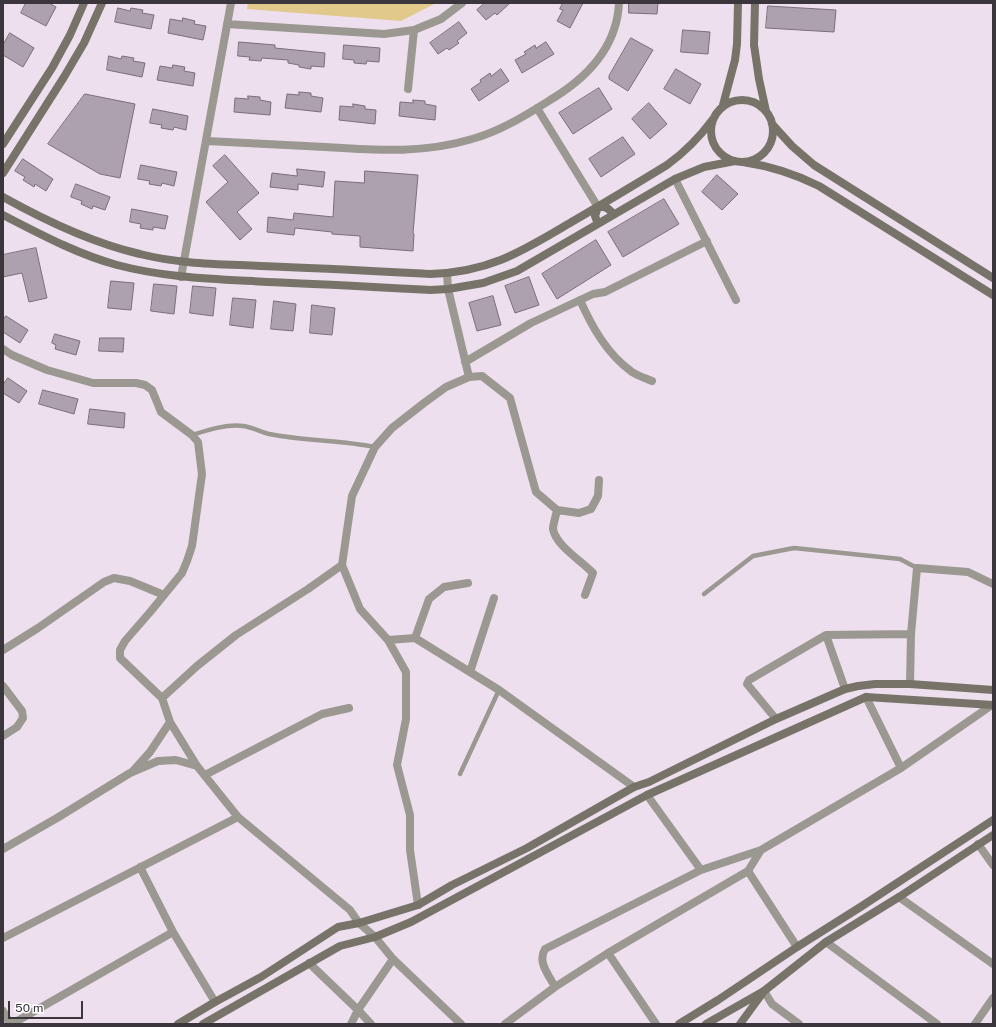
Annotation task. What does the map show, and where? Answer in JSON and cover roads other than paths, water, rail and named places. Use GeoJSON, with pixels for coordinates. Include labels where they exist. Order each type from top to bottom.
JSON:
{"type":"FeatureCollection","features":[{"type":"Feature","properties":{"kind":"street"},"geometry":{"type":"LineString","coordinates":[[3,144],[52,68],[70,35],[84,3]]}},
{"type":"Feature","properties":{"kind":"street"},"geometry":{"type":"LineString","coordinates":[[3,172],[60,84],[80,50],[102,3]]}},
{"type":"Feature","properties":{"kind":"street"},"geometry":{"type":"LineString","coordinates":[[182,277],[231,3]]}},
{"type":"Feature","properties":{"kind":"street"},"geometry":{"type":"LineString","coordinates":[[227,24],[384,34],[414,30],[441,19],[462,3]]}},
{"type":"Feature","properties":{"kind":"street"},"geometry":{"type":"LineString","coordinates":[[207,141],[367,150],[403,150],[439,147],[473,139],[506,126],[570,88],[588,73],[602,54],[613,34],[619,11],[619,3]]}},
{"type":"Feature","properties":{"kind":"street"},"geometry":{"type":"LineString","coordinates":[[3,197],[58,225],[99,242],[142,255],[184,262],[419,274],[447,274],[479,268],[510,257],[598,207],[680,156],[703,133],[723,105],[735,60],[738,3]]}},
{"type":"Feature","properties":{"kind":"street"},"geometry":{"type":"LineString","coordinates":[[755,3],[754,45],[758,79],[766,112],[772,124],[792,146],[814,165],[993,278]]}},
{"type":"Feature","properties":{"kind":"street"},"geometry":{"type":"LineString","coordinates":[[408,89],[414,30]]}},
{"type":"Feature","properties":{"kind":"street"},"geometry":{"type":"LineString","coordinates":[[723,105],[730,102],[746,100],[754,102],[766,112]]}},
{"type":"Feature","properties":{"kind":"street"},"geometry":{"type":"LineString","coordinates":[[537,108],[598,207]]}},
{"type":"Feature","properties":{"kind":"street"},"geometry":{"type":"LineString","coordinates":[[712,119],[710,128],[714,145],[723,155],[734,161]]}},
{"type":"Feature","properties":{"kind":"street"},"geometry":{"type":"LineString","coordinates":[[743,162],[760,156],[766,150],[771,142],[773,133],[772,124]]}},
{"type":"Feature","properties":{"kind":"street"},"geometry":{"type":"LineString","coordinates":[[3,215],[52,239],[94,257],[138,270],[182,277],[412,289],[448,289],[483,283],[517,271],[675,179],[704,167],[734,161],[764,165],[790,173],[819,186],[993,295]]}},
{"type":"Feature","properties":{"kind":"street"},"geometry":{"type":"LineString","coordinates":[[675,179],[736,300]]}},
{"type":"Feature","properties":{"kind":"street"},"geometry":{"type":"LineString","coordinates":[[598,207],[607,207],[613,215]]}},
{"type":"Feature","properties":{"kind":"street"},"geometry":{"type":"LineString","coordinates":[[598,207],[595,216],[598,224]]}},
{"type":"Feature","properties":{"kind":"street"},"geometry":{"type":"LineString","coordinates":[[465,362],[530,323],[593,294],[604,292],[707,241]]}},
{"type":"Feature","properties":{"kind":"street"},"geometry":{"type":"LineString","coordinates":[[447,274],[448,289],[469,377]]}},
{"type":"Feature","properties":{"kind":"street"},"geometry":{"type":"LineString","coordinates":[[580,300],[601,341],[632,372],[652,381]]}},
{"type":"Feature","properties":{"kind":"street"},"geometry":{"type":"LineString","coordinates":[[3,349],[12,355],[47,370],[93,383],[136,383],[145,385],[152,390],[161,412],[192,435],[198,442],[202,474],[192,546],[187,562],[182,573],[125,641],[120,650],[120,658],[162,698],[170,722],[197,766],[206,775],[238,817],[350,910],[359,923],[375,937],[393,959],[460,1024]]}},
{"type":"Feature","properties":{"kind":"street"},"geometry":{"type":"LineString","coordinates":[[418,905],[410,850],[410,815],[397,765],[406,719],[406,672],[388,640],[360,609],[342,565],[352,496],[375,447],[392,428],[446,388],[469,377],[482,376],[510,398],[536,492],[557,510],[579,513],[591,509],[598,496],[599,480]]}},
{"type":"Feature","properties":{"kind":"street"},"geometry":{"type":"LineString","coordinates":[[557,510],[553,529],[558,539],[566,551],[593,573],[585,594]]}},
{"type":"Feature","properties":{"kind":"street"},"geometry":{"type":"LineString","coordinates":[[162,698],[197,666],[236,636],[342,565]]}},
{"type":"Feature","properties":{"kind":"street"},"geometry":{"type":"LineString","coordinates":[[910,684],[911,634],[917,568],[968,572],[993,584]]}},
{"type":"Feature","properties":{"kind":"street"},"geometry":{"type":"LineString","coordinates":[[3,650],[38,628],[104,582],[114,578],[130,581],[164,595]]}},
{"type":"Feature","properties":{"kind":"street"},"geometry":{"type":"LineString","coordinates":[[415,638],[429,599],[444,587],[468,583]]}},
{"type":"Feature","properties":{"kind":"street"},"geometry":{"type":"LineString","coordinates":[[470,672],[494,598]]}},
{"type":"Feature","properties":{"kind":"street"},"geometry":{"type":"LineString","coordinates":[[776,719],[747,684],[749,680],[826,635],[911,634]]}},
{"type":"Feature","properties":{"kind":"street"},"geometry":{"type":"LineString","coordinates":[[826,635],[845,689]]}},
{"type":"Feature","properties":{"kind":"street"},"geometry":{"type":"LineString","coordinates":[[388,640],[415,638],[499,690],[634,787]]}},
{"type":"Feature","properties":{"kind":"street"},"geometry":{"type":"LineString","coordinates":[[178,1024],[261,977],[338,927],[359,923],[418,905],[452,885],[527,848],[634,787],[649,782],[776,719],[845,689],[864,685],[910,684],[993,690]]}},
{"type":"Feature","properties":{"kind":"street"},"geometry":{"type":"LineString","coordinates":[[3,686],[22,711],[24,718],[17,727],[3,736]]}},
{"type":"Feature","properties":{"kind":"street"},"geometry":{"type":"LineString","coordinates":[[978,688],[978,704]]}},
{"type":"Feature","properties":{"kind":"street"},"geometry":{"type":"LineString","coordinates":[[866,697],[901,768]]}},
{"type":"Feature","properties":{"kind":"street"},"geometry":{"type":"LineString","coordinates":[[203,1024],[309,962],[340,946],[375,937],[412,922],[647,795],[866,697],[993,705]]}},
{"type":"Feature","properties":{"kind":"street"},"geometry":{"type":"LineString","coordinates":[[555,987],[541,961],[542,954],[545,949],[701,870],[761,850],[901,768],[993,705]]}},
{"type":"Feature","properties":{"kind":"street"},"geometry":{"type":"LineString","coordinates":[[206,775],[322,714],[350,708]]}},
{"type":"Feature","properties":{"kind":"street"},"geometry":{"type":"LineString","coordinates":[[130,774],[150,752],[170,722]]}},
{"type":"Feature","properties":{"kind":"street"},"geometry":{"type":"LineString","coordinates":[[3,848],[57,818],[130,774],[158,761],[176,760],[197,766]]}},
{"type":"Feature","properties":{"kind":"street"},"geometry":{"type":"LineString","coordinates":[[647,795],[701,870]]}},
{"type":"Feature","properties":{"kind":"street"},"geometry":{"type":"LineString","coordinates":[[3,938],[238,817]]}},
{"type":"Feature","properties":{"kind":"street"},"geometry":{"type":"LineString","coordinates":[[679,1024],[993,820]]}},
{"type":"Feature","properties":{"kind":"street"},"geometry":{"type":"LineString","coordinates":[[706,1024],[764,991],[826,942],[899,897],[993,835]]}},
{"type":"Feature","properties":{"kind":"street"},"geometry":{"type":"LineString","coordinates":[[978,844],[993,865]]}},
{"type":"Feature","properties":{"kind":"street"},"geometry":{"type":"LineString","coordinates":[[505,1024],[555,987],[608,952],[748,871],[761,850]]}},
{"type":"Feature","properties":{"kind":"street"},"geometry":{"type":"LineString","coordinates":[[140,867],[173,932],[215,1002]]}},
{"type":"Feature","properties":{"kind":"street"},"geometry":{"type":"LineString","coordinates":[[748,871],[797,947]]}},
{"type":"Feature","properties":{"kind":"street"},"geometry":{"type":"LineString","coordinates":[[899,897],[993,964]]}},
{"type":"Feature","properties":{"kind":"street"},"geometry":{"type":"LineString","coordinates":[[3,1011],[11,1024],[173,932]]}},
{"type":"Feature","properties":{"kind":"street"},"geometry":{"type":"LineString","coordinates":[[826,942],[937,1024]]}},
{"type":"Feature","properties":{"kind":"street"},"geometry":{"type":"LineString","coordinates":[[608,952],[656,1024]]}},
{"type":"Feature","properties":{"kind":"street"},"geometry":{"type":"LineString","coordinates":[[351,1024],[358,1010],[393,959]]}},
{"type":"Feature","properties":{"kind":"street"},"geometry":{"type":"LineString","coordinates":[[309,962],[371,1024]]}},
{"type":"Feature","properties":{"kind":"street"},"geometry":{"type":"LineString","coordinates":[[740,1024],[764,991]]}},
{"type":"Feature","properties":{"kind":"street"},"geometry":{"type":"LineString","coordinates":[[764,991],[772,1004],[799,1024]]}},
{"type":"Feature","properties":{"kind":"street"},"geometry":{"type":"LineString","coordinates":[[975,1024],[993,998]]}},
{"type":"Feature","properties":{"kind":"lane"},"geometry":{"type":"LineString","coordinates":[[192,435],[218,428],[243,426],[269,434],[320,441],[357,443],[375,447]]}},
{"type":"Feature","properties":{"kind":"lane"},"geometry":{"type":"LineString","coordinates":[[704,594],[753,556],[794,548],[900,559],[917,568]]}},
{"type":"Feature","properties":{"kind":"lane"},"geometry":{"type":"LineString","coordinates":[[460,774],[499,690]]}}]}
